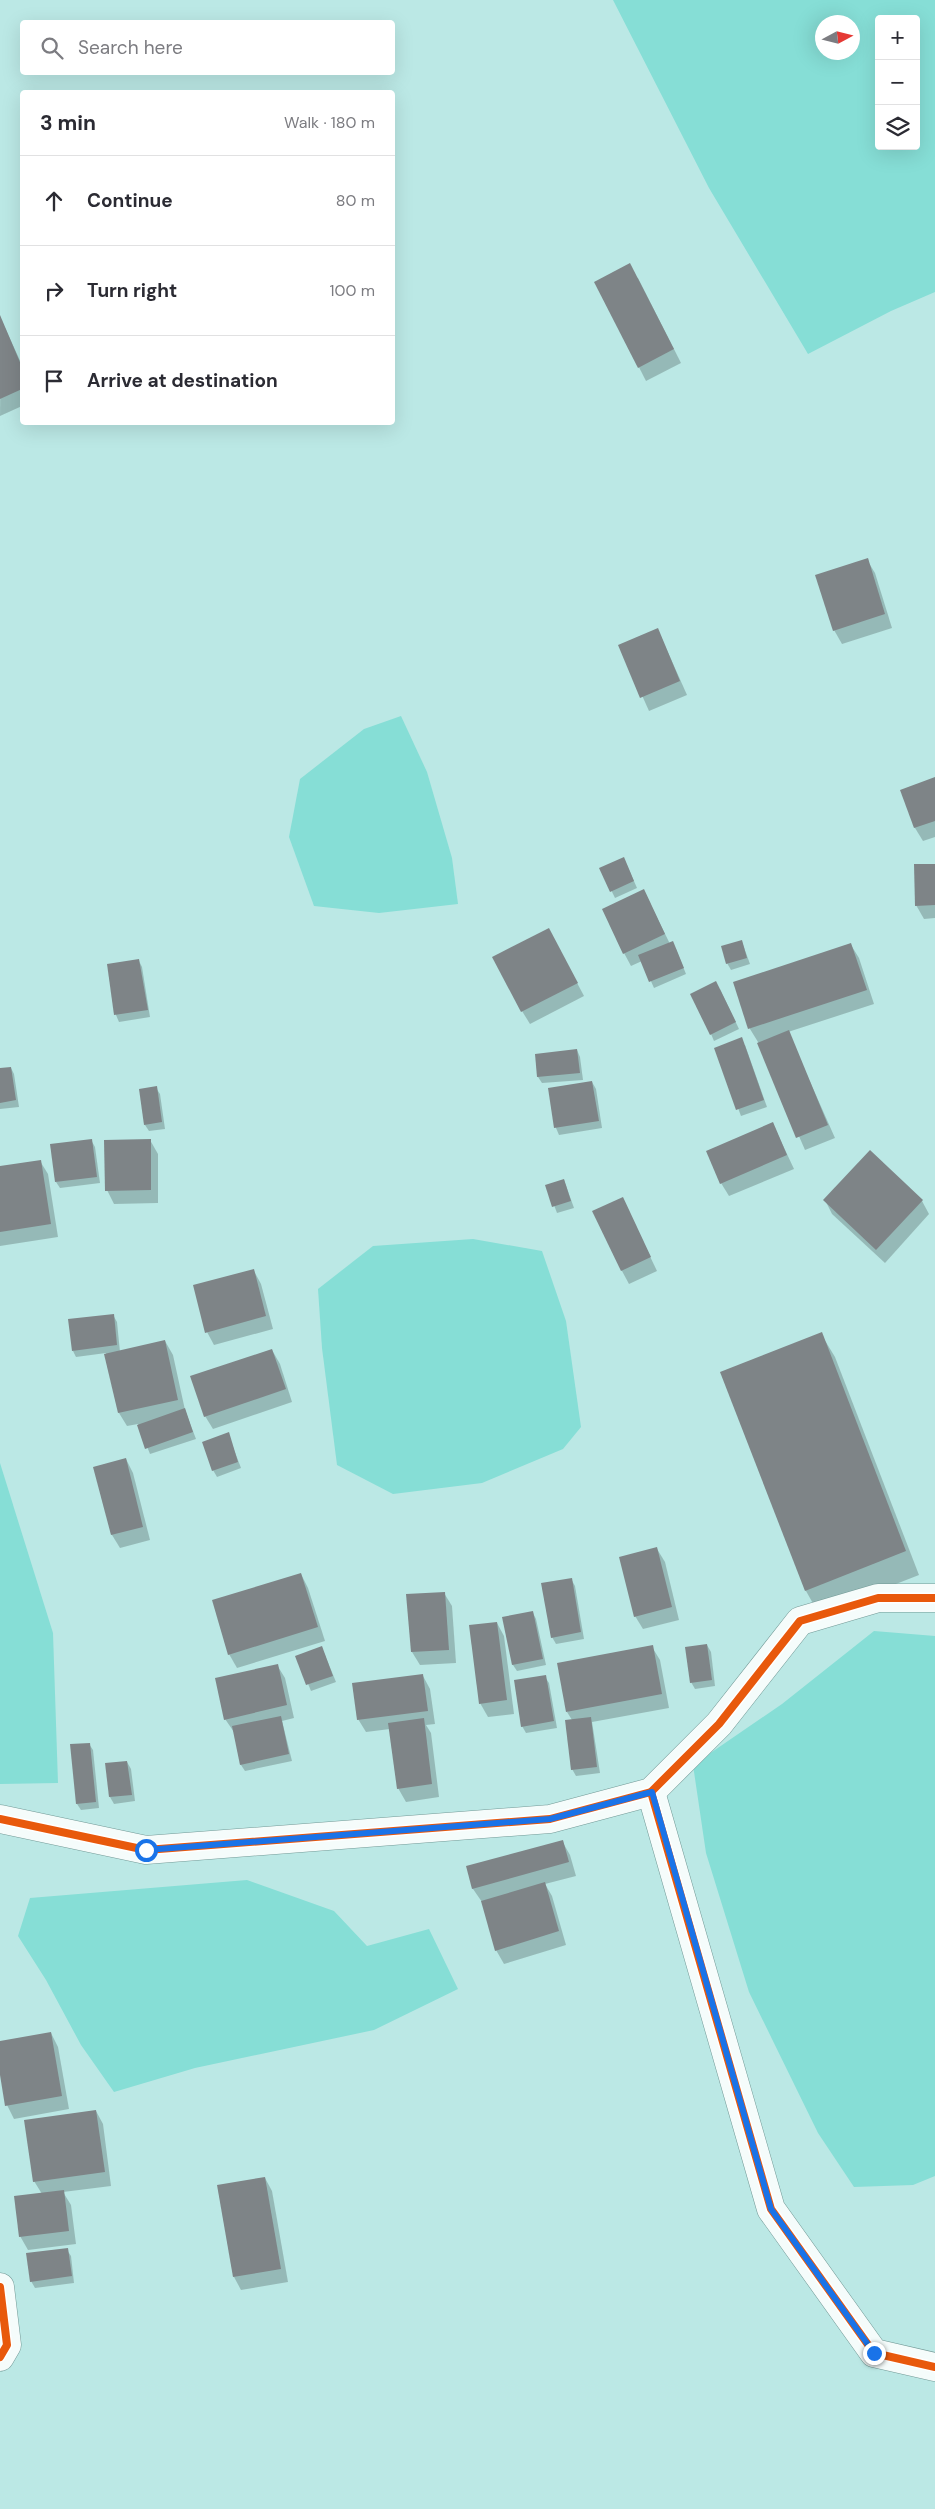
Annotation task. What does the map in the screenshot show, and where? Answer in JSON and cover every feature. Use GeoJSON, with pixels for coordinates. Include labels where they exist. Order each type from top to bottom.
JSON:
{"type":"FeatureCollection","features":[{"type":"Feature","properties":{"kind":"street"},"geometry":{"type":"LineString","coordinates":[[0,1819],[146,1850],[550,1819],[652,1792],[719,1724],[800,1621],[878,1598],[935,1598]]}},
{"type":"Feature","properties":{"kind":"street"},"geometry":{"type":"LineString","coordinates":[[652,1792],[771,2209],[874,2353],[935,2367]]}},
{"type":"Feature","properties":{"kind":"street"},"geometry":{"type":"LineString","coordinates":[[0,2287],[6,2345],[0,2357]]}},
{"type":"Feature","properties":{"kind":"shaded area"},"geometry":{"type":"Polygon","coordinates":[[[613,0],[935,0],[935,292],[891,311],[808,354],[709,188],[613,0]]]}},
{"type":"Feature","properties":{"kind":"shaded area"},"geometry":{"type":"Polygon","coordinates":[[[401,716],[427,772],[452,858],[458,904],[379,913],[314,906],[289,837],[300,779],[364,729],[401,716]]]}},
{"type":"Feature","properties":{"kind":"shaded area"},"geometry":{"type":"Polygon","coordinates":[[[473,1239],[542,1251],[566,1321],[581,1427],[563,1449],[482,1483],[393,1494],[337,1465],[322,1348],[318,1289],[373,1246],[473,1239]]]}},
{"type":"Feature","properties":{"kind":"shaded area"},"geometry":{"type":"Polygon","coordinates":[[[0,1463],[53,1633],[58,1783],[0,1784],[0,1463]]]}},
{"type":"Feature","properties":{"kind":"shaded area"},"geometry":{"type":"Polygon","coordinates":[[[874,1631],[935,1636],[935,2176],[913,2185],[854,2187],[818,2133],[749,1992],[706,1853],[693,1765],[782,1704],[874,1631]]]}},
{"type":"Feature","properties":{"kind":"shaded area"},"geometry":{"type":"Polygon","coordinates":[[[247,1880],[334,1911],[367,1946],[429,1929],[458,1989],[374,2030],[195,2068],[114,2092],[81,2045],[46,1980],[18,1936],[30,1898],[247,1880]]]}},
{"type":"Feature","properties":{"kind":"building"},"geometry":{"type":"Polygon","coordinates":[[[630,263],[674,349],[638,368],[594,282],[630,263]]]}},
{"type":"Feature","properties":{"kind":"building"},"geometry":{"type":"Polygon","coordinates":[[[0,315],[20,362],[20,390],[0,399],[0,315]]]}},
{"type":"Feature","properties":{"kind":"building"},"geometry":{"type":"Polygon","coordinates":[[[868,558],[885,614],[833,631],[815,575],[868,558]]]}},
{"type":"Feature","properties":{"kind":"building"},"geometry":{"type":"Polygon","coordinates":[[[658,628],[680,681],[640,698],[618,645],[658,628]]]}},
{"type":"Feature","properties":{"kind":"building"},"geometry":{"type":"Polygon","coordinates":[[[935,777],[935,821],[914,828],[900,790],[935,777]]]}},
{"type":"Feature","properties":{"kind":"building"},"geometry":{"type":"Polygon","coordinates":[[[624,857],[634,881],[610,892],[599,868],[624,857]]]}},
{"type":"Feature","properties":{"kind":"building"},"geometry":{"type":"Polygon","coordinates":[[[914,864],[935,864],[935,905],[915,906],[914,864]]]}},
{"type":"Feature","properties":{"kind":"building"},"geometry":{"type":"Polygon","coordinates":[[[644,889],[665,934],[623,954],[602,909],[644,889]]]}},
{"type":"Feature","properties":{"kind":"building"},"geometry":{"type":"Polygon","coordinates":[[[549,928],[578,983],[521,1012],[492,957],[549,928]]]}},
{"type":"Feature","properties":{"kind":"building"},"geometry":{"type":"Polygon","coordinates":[[[742,940],[747,958],[726,964],[721,946],[742,940]]]}},
{"type":"Feature","properties":{"kind":"building"},"geometry":{"type":"Polygon","coordinates":[[[673,941],[684,968],[649,982],[638,955],[673,941]]]}},
{"type":"Feature","properties":{"kind":"building"},"geometry":{"type":"Polygon","coordinates":[[[851,943],[867,990],[748,1029],[733,982],[851,943]]]}},
{"type":"Feature","properties":{"kind":"building"},"geometry":{"type":"Polygon","coordinates":[[[139,959],[148,1010],[114,1015],[107,964],[139,959]]]}},
{"type":"Feature","properties":{"kind":"building"},"geometry":{"type":"Polygon","coordinates":[[[716,981],[736,1022],[710,1035],[690,994],[716,981]]]}},
{"type":"Feature","properties":{"kind":"building"},"geometry":{"type":"Polygon","coordinates":[[[789,1030],[828,1125],[796,1138],[757,1043],[789,1030]]]}},
{"type":"Feature","properties":{"kind":"building"},"geometry":{"type":"Polygon","coordinates":[[[742,1037],[764,1100],[736,1110],[714,1048],[742,1037]]]}},
{"type":"Feature","properties":{"kind":"building"},"geometry":{"type":"Polygon","coordinates":[[[577,1049],[580,1073],[537,1077],[535,1054],[577,1049]]]}},
{"type":"Feature","properties":{"kind":"building"},"geometry":{"type":"Polygon","coordinates":[[[11,1067],[16,1100],[0,1103],[0,1068],[11,1067]]]}},
{"type":"Feature","properties":{"kind":"building"},"geometry":{"type":"Polygon","coordinates":[[[592,1081],[599,1121],[554,1128],[548,1088],[592,1081]]]}},
{"type":"Feature","properties":{"kind":"building"},"geometry":{"type":"Polygon","coordinates":[[[157,1086],[162,1122],[144,1125],[139,1089],[157,1086]]]}},
{"type":"Feature","properties":{"kind":"building"},"geometry":{"type":"Polygon","coordinates":[[[773,1122],[787,1155],[720,1184],[706,1151],[773,1122]]]}},
{"type":"Feature","properties":{"kind":"building"},"geometry":{"type":"Polygon","coordinates":[[[92,1139],[97,1177],[55,1182],[50,1144],[92,1139]]]}},
{"type":"Feature","properties":{"kind":"building"},"geometry":{"type":"Polygon","coordinates":[[[151,1139],[151,1190],[105,1191],[104,1140],[151,1139]]]}},
{"type":"Feature","properties":{"kind":"building"},"geometry":{"type":"Polygon","coordinates":[[[870,1150],[923,1200],[876,1250],[823,1200],[870,1150]]]}},
{"type":"Feature","properties":{"kind":"building"},"geometry":{"type":"Polygon","coordinates":[[[41,1160],[51,1224],[0,1232],[0,1166],[41,1160]]]}},
{"type":"Feature","properties":{"kind":"building"},"geometry":{"type":"Polygon","coordinates":[[[564,1179],[571,1201],[552,1207],[545,1185],[564,1179]]]}},
{"type":"Feature","properties":{"kind":"building"},"geometry":{"type":"Polygon","coordinates":[[[623,1197],[651,1257],[621,1271],[592,1211],[623,1197]]]}},
{"type":"Feature","properties":{"kind":"building"},"geometry":{"type":"Polygon","coordinates":[[[254,1269],[266,1316],[205,1333],[193,1285],[254,1269]]]}},
{"type":"Feature","properties":{"kind":"building"},"geometry":{"type":"Polygon","coordinates":[[[114,1314],[117,1345],[72,1351],[68,1319],[114,1314]]]}},
{"type":"Feature","properties":{"kind":"building"},"geometry":{"type":"Polygon","coordinates":[[[822,1332],[906,1551],[805,1591],[720,1372],[822,1332]]]}},
{"type":"Feature","properties":{"kind":"building"},"geometry":{"type":"Polygon","coordinates":[[[165,1340],[178,1400],[118,1413],[104,1354],[165,1340]]]}},
{"type":"Feature","properties":{"kind":"building"},"geometry":{"type":"Polygon","coordinates":[[[272,1349],[286,1389],[204,1417],[190,1376],[272,1349]]]}},
{"type":"Feature","properties":{"kind":"building"},"geometry":{"type":"Polygon","coordinates":[[[185,1408],[193,1432],[145,1449],[137,1425],[185,1408]]]}},
{"type":"Feature","properties":{"kind":"building"},"geometry":{"type":"Polygon","coordinates":[[[229,1432],[238,1462],[212,1471],[202,1442],[229,1432]]]}},
{"type":"Feature","properties":{"kind":"building"},"geometry":{"type":"Polygon","coordinates":[[[126,1458],[143,1527],[111,1535],[93,1467],[126,1458]]]}},
{"type":"Feature","properties":{"kind":"building"},"geometry":{"type":"Polygon","coordinates":[[[657,1547],[672,1607],[634,1617],[619,1557],[657,1547]]]}},
{"type":"Feature","properties":{"kind":"building"},"geometry":{"type":"Polygon","coordinates":[[[301,1573],[318,1627],[228,1655],[212,1600],[301,1573]]]}},
{"type":"Feature","properties":{"kind":"building"},"geometry":{"type":"Polygon","coordinates":[[[572,1578],[581,1632],[551,1638],[541,1583],[572,1578]]]}},
{"type":"Feature","properties":{"kind":"building"},"geometry":{"type":"Polygon","coordinates":[[[445,1592],[449,1650],[411,1652],[406,1594],[445,1592]]]}},
{"type":"Feature","properties":{"kind":"building"},"geometry":{"type":"Polygon","coordinates":[[[533,1611],[543,1659],[512,1665],[502,1617],[533,1611]]]}},
{"type":"Feature","properties":{"kind":"building"},"geometry":{"type":"Polygon","coordinates":[[[497,1622],[507,1700],[479,1704],[469,1625],[497,1622]]]}},
{"type":"Feature","properties":{"kind":"building"},"geometry":{"type":"Polygon","coordinates":[[[707,1644],[712,1680],[690,1683],[685,1647],[707,1644]]]}},
{"type":"Feature","properties":{"kind":"building"},"geometry":{"type":"Polygon","coordinates":[[[653,1645],[662,1694],[566,1712],[557,1663],[653,1645]]]}},
{"type":"Feature","properties":{"kind":"building"},"geometry":{"type":"Polygon","coordinates":[[[322,1646],[333,1676],[306,1685],[295,1656],[322,1646]]]}},
{"type":"Feature","properties":{"kind":"building"},"geometry":{"type":"Polygon","coordinates":[[[278,1664],[287,1705],[224,1720],[215,1678],[278,1664]]]}},
{"type":"Feature","properties":{"kind":"building"},"geometry":{"type":"Polygon","coordinates":[[[423,1674],[428,1711],[357,1720],[352,1683],[423,1674]]]}},
{"type":"Feature","properties":{"kind":"building"},"geometry":{"type":"Polygon","coordinates":[[[546,1675],[554,1721],[521,1727],[514,1680],[546,1675]]]}},
{"type":"Feature","properties":{"kind":"building"},"geometry":{"type":"Polygon","coordinates":[[[281,1716],[289,1754],[240,1765],[232,1726],[281,1716]]]}},
{"type":"Feature","properties":{"kind":"building"},"geometry":{"type":"Polygon","coordinates":[[[591,1717],[597,1767],[571,1770],[565,1720],[591,1717]]]}},
{"type":"Feature","properties":{"kind":"building"},"geometry":{"type":"Polygon","coordinates":[[[424,1718],[432,1784],[397,1789],[388,1723],[424,1718]]]}},
{"type":"Feature","properties":{"kind":"building"},"geometry":{"type":"Polygon","coordinates":[[[90,1743],[96,1802],[76,1804],[70,1744],[90,1743]]]}},
{"type":"Feature","properties":{"kind":"building"},"geometry":{"type":"Polygon","coordinates":[[[127,1761],[132,1795],[109,1797],[105,1763],[127,1761]]]}},
{"type":"Feature","properties":{"kind":"building"},"geometry":{"type":"Polygon","coordinates":[[[563,1840],[569,1862],[472,1889],[466,1866],[563,1840]]]}},
{"type":"Feature","properties":{"kind":"building"},"geometry":{"type":"Polygon","coordinates":[[[545,1882],[559,1931],[495,1951],[481,1901],[545,1882]]]}},
{"type":"Feature","properties":{"kind":"building"},"geometry":{"type":"Polygon","coordinates":[[[51,2032],[62,2096],[5,2106],[0,2075],[0,2041],[51,2032]]]}},
{"type":"Feature","properties":{"kind":"building"},"geometry":{"type":"Polygon","coordinates":[[[96,2110],[105,2172],[33,2182],[24,2120],[96,2110]]]}},
{"type":"Feature","properties":{"kind":"building"},"geometry":{"type":"Polygon","coordinates":[[[265,2177],[281,2269],[233,2277],[217,2185],[265,2177]]]}},
{"type":"Feature","properties":{"kind":"building"},"geometry":{"type":"Polygon","coordinates":[[[64,2190],[69,2231],[19,2237],[14,2196],[64,2190]]]}},
{"type":"Feature","properties":{"kind":"building"},"geometry":{"type":"Polygon","coordinates":[[[68,2248],[72,2276],[30,2282],[26,2253],[68,2248]]]}},
{"type":"Feature","properties":{"kind":"cycle path"},"geometry":{"type":"LineString","coordinates":[[0,1819],[146,1850],[550,1819],[651,1792],[719,1724],[800,1621],[878,1598],[935,1598]]}},
{"type":"Feature","properties":{"kind":"cycle path"},"geometry":{"type":"LineString","coordinates":[[651,1792],[771,2209],[874,2353],[935,2367]]}},
{"type":"Feature","properties":{"kind":"cycle path"},"geometry":{"type":"LineString","coordinates":[[0,2287],[7,2345],[0,2357]]}},
{"type":"Feature","properties":{"kind":"route"},"geometry":{"type":"LineString","coordinates":[[146,1850],[550,1819],[652,1792],[771,2209],[874,2353]]}}]}
